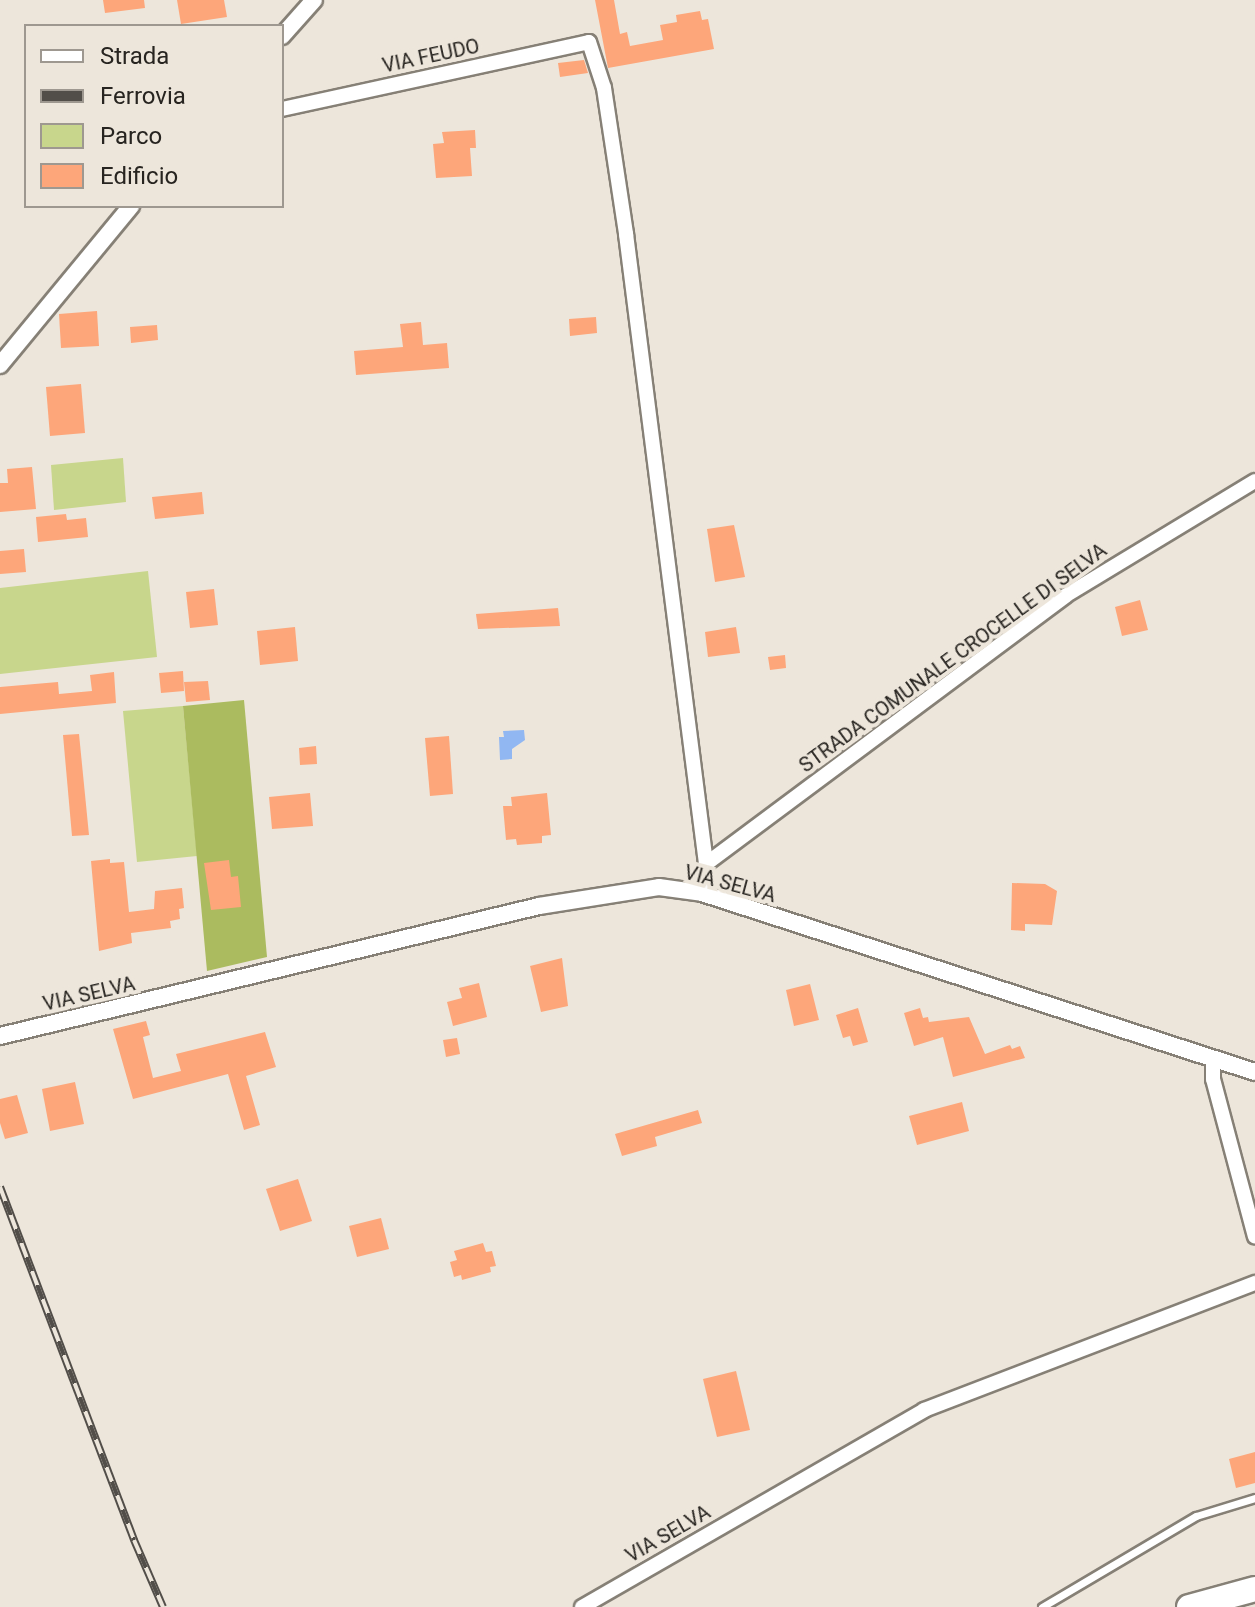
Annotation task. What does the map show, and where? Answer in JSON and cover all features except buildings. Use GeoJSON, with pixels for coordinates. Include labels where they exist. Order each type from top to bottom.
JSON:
{"type":"FeatureCollection","features":[{"type":"Feature","properties":{"kind":"highway"},"geometry":{"type":"LineString","coordinates":[[1189,1607],[1255,1589]]}},
{"type":"Feature","properties":{"kind":"street"},"geometry":{"type":"LineString","coordinates":[[284,34],[314,0]]}},
{"type":"Feature","properties":{"kind":"street","name":"VIA FEUDO"},"geometry":{"type":"LineString","coordinates":[[284,109],[589,42],[604,88],[626,234],[706,864]]}},
{"type":"Feature","properties":{"kind":"street"},"geometry":{"type":"LineString","coordinates":[[0,365],[129,208]]}},
{"type":"Feature","properties":{"kind":"street","name":"STRADA COMUNALE CROCELLE DI SELVA"},"geometry":{"type":"LineString","coordinates":[[706,864],[1065,596],[1255,481]]}},
{"type":"Feature","properties":{"kind":"street"},"geometry":{"type":"LineString","coordinates":[[702,893],[706,864]]}},
{"type":"Feature","properties":{"kind":"street","name":"VIA SELVA"},"geometry":{"type":"LineString","coordinates":[[0,1036],[539,906],[659,887],[702,893],[1255,1072]]}},
{"type":"Feature","properties":{"kind":"street"},"geometry":{"type":"LineString","coordinates":[[1213,1059],[1213,1079],[1255,1237]]}},
{"type":"Feature","properties":{"kind":"street","name":"VIA SELVA"},"geometry":{"type":"LineString","coordinates":[[582,1607],[924,1410],[1255,1283]]}},
{"type":"Feature","properties":{"kind":"lane"},"geometry":{"type":"LineString","coordinates":[[1042,1607],[1196,1516],[1255,1498]]}},
{"type":"Feature","properties":{"kind":"green space"},"geometry":{"type":"Polygon","coordinates":[[[123,458],[126,502],[54,510],[51,465],[123,458]]]}},
{"type":"Feature","properties":{"kind":"green space"},"geometry":{"type":"Polygon","coordinates":[[[148,571],[157,657],[0,674],[0,588],[148,571]]]}},
{"type":"Feature","properties":{"kind":"green space"},"geometry":{"type":"Polygon","coordinates":[[[244,700],[267,957],[207,971],[183,706],[244,700]]]}},
{"type":"Feature","properties":{"kind":"green space"},"geometry":{"type":"Polygon","coordinates":[[[183,706],[197,856],[137,862],[123,711],[183,706]]]}},
{"type":"Feature","properties":{"kind":"water"},"geometry":{"type":"Polygon","coordinates":[[[524,730],[525,740],[512,749],[512,759],[500,760],[499,737],[504,737],[503,731],[524,730]]]}},
{"type":"Feature","properties":{"kind":"railway"},"geometry":{"type":"LineString","coordinates":[[0,1187],[134,1540],[163,1607]]}}]}
